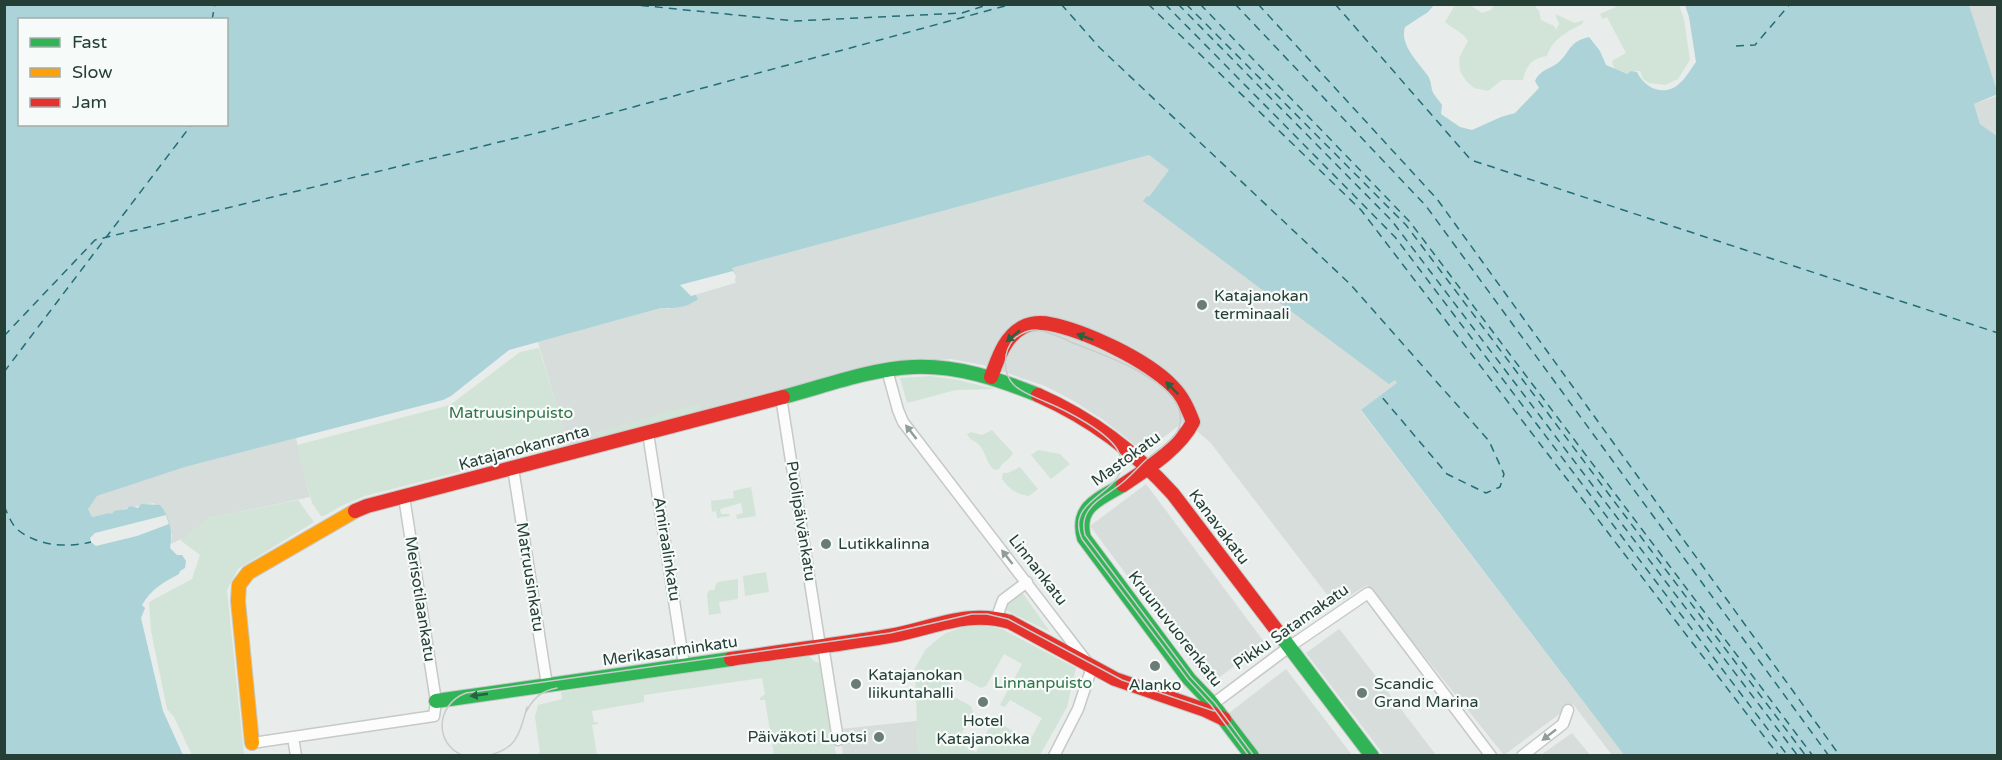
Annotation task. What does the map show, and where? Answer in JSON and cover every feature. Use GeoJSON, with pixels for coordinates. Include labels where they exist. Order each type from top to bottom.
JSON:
{"type":"FeatureCollection","features":[{"type":"Feature","properties":{"kind":"street","name":"Mastokatu"},"geometry":{"type":"LineString","coordinates":[[991,377],[1008,338],[1027,326],[1039,322],[1048,323],[1118,349],[1138,359],[1177,393],[1192,415],[1192,426],[1180,440],[1119,489],[1110,491],[1086,511],[1082,520]]}},
{"type":"Feature","properties":{"kind":"street","name":"Katajanokanranta"},"geometry":{"type":"LineString","coordinates":[[252,743],[238,601],[239,585],[248,573],[359,508],[887,370],[904,367],[936,367],[991,377]]}},
{"type":"Feature","properties":{"kind":"street","name":"Linnankatu"},"geometry":{"type":"LineString","coordinates":[[887,370],[903,422],[1090,665],[1135,688],[1209,707]]}},
{"type":"Feature","properties":{"kind":"street","name":"Kanavakatu"},"geometry":{"type":"LineString","coordinates":[[991,377],[1050,399],[1082,415],[1148,466],[1173,494],[1372,756]]}},
{"type":"Feature","properties":{"kind":"street","name":"Puolipäivänkatu"},"geometry":{"type":"LineString","coordinates":[[782,397],[838,740]]}},
{"type":"Feature","properties":{"kind":"street","name":"Amiraalinkatu"},"geometry":{"type":"LineString","coordinates":[[648,433],[684,665]]}},
{"type":"Feature","properties":{"kind":"street","name":"Matruusinkatu"},"geometry":{"type":"LineString","coordinates":[[513,468],[547,685]]}},
{"type":"Feature","properties":{"kind":"street","name":"Merisotilaankatu"},"geometry":{"type":"LineString","coordinates":[[404,497],[436,701]]}},
{"type":"Feature","properties":{"kind":"street","name":"Kruunuvuorenkatu"},"geometry":{"type":"LineString","coordinates":[[1082,520],[1081,531],[1089,547],[1209,707],[1224,719],[1252,756]]}},
{"type":"Feature","properties":{"kind":"street"},"geometry":{"type":"LineString","coordinates":[[999,611],[1003,600],[1027,582]]}},
{"type":"Feature","properties":{"kind":"street","name":"Pikku Satamakatu"},"geometry":{"type":"LineString","coordinates":[[1209,707],[1289,647],[1368,593],[1491,756]]}},
{"type":"Feature","properties":{"kind":"street","name":"Merikasarminkatu"},"geometry":{"type":"LineString","coordinates":[[436,701],[908,633],[964,617],[987,616],[1010,622],[1090,665]]}},
{"type":"Feature","properties":{"kind":"street"},"geometry":{"type":"LineString","coordinates":[[1054,756],[1078,709],[1090,665]]}},
{"type":"Feature","properties":{"kind":"street"},"geometry":{"type":"LineString","coordinates":[[252,743],[434,716],[436,701]]}},
{"type":"Feature","properties":{"kind":"street"},"geometry":{"type":"LineString","coordinates":[[1522,756],[1563,724],[1568,710]]}},
{"type":"Feature","properties":{"kind":"street"},"geometry":{"type":"LineString","coordinates":[[293,738],[296,756]]}},
{"type":"Feature","properties":{"kind":"shaded area"},"geometry":{"type":"Polygon","coordinates":[[[1969,5],[1997,5],[1997,94],[1969,5]]]}},
{"type":"Feature","properties":{"kind":"shaded area"},"geometry":{"type":"Polygon","coordinates":[[[1997,96],[1997,137],[1980,124],[1974,104],[1997,96]]]}},
{"type":"Feature","properties":{"kind":"shaded area","name":"Katajanokan terminaali"},"geometry":{"type":"Polygon","coordinates":[[[1149,155],[1169,169],[1389,383],[1395,379],[1398,383],[1361,411],[1624,755],[1612,755],[1573,704],[1504,755],[1367,585],[1335,605],[1210,442],[1185,421],[1144,452],[1102,419],[1045,386],[983,365],[951,359],[929,361],[569,449],[538,342],[661,308],[669,309],[696,298],[695,294],[734,275],[732,268],[1149,155]]]}},
{"type":"Feature","properties":{"kind":"shaded area"},"geometry":{"type":"Polygon","coordinates":[[[296,438],[310,497],[209,518],[187,536],[171,544],[172,535],[154,503],[123,509],[112,514],[92,517],[89,514],[90,504],[97,496],[185,467],[296,438]]]}},
{"type":"Feature","properties":{"kind":"shaded area"},"geometry":{"type":"Polygon","coordinates":[[[1146,484],[1265,643],[1209,685],[1090,526],[1146,484]]]}},
{"type":"Feature","properties":{"kind":"shaded area","name":"Scandic Grand Marina"},"geometry":{"type":"Polygon","coordinates":[[[1339,629],[1436,755],[1384,755],[1306,653],[1339,629]]]}},
{"type":"Feature","properties":{"kind":"shaded area"},"geometry":{"type":"Polygon","coordinates":[[[1286,669],[1352,755],[1261,755],[1229,713],[1286,669]]]}},
{"type":"Feature","properties":{"kind":"shaded area","name":"Päiväkoti Luotsi"},"geometry":{"type":"Polygon","coordinates":[[[917,721],[918,755],[843,755],[840,729],[917,721]]]}},
{"type":"Feature","properties":{"kind":"shaded area"},"geometry":{"type":"Polygon","coordinates":[[[1572,733],[1590,755],[1541,755],[1572,733]]]}},
{"type":"Feature","properties":{"kind":"green space"},"geometry":{"type":"Polygon","coordinates":[[[1455,5],[1470,5],[1482,13],[1491,10],[1494,5],[1534,5],[1539,11],[1541,20],[1554,26],[1556,30],[1559,24],[1555,14],[1575,23],[1584,20],[1582,24],[1556,41],[1547,56],[1530,64],[1523,80],[1502,80],[1488,91],[1474,88],[1460,71],[1459,58],[1468,41],[1445,22],[1455,5]]]}},
{"type":"Feature","properties":{"kind":"green space"},"geometry":{"type":"Polygon","coordinates":[[[1615,5],[1679,5],[1684,19],[1690,60],[1678,79],[1665,85],[1649,83],[1643,79],[1640,71],[1631,71],[1628,75],[1615,69],[1612,61],[1626,53],[1607,17],[1603,19],[1600,14],[1616,7],[1615,5]]]}},
{"type":"Feature","properties":{"kind":"green space","name":"Matruusinpuisto"},"geometry":{"type":"Polygon","coordinates":[[[539,348],[568,444],[365,496],[321,516],[312,503],[297,445],[450,405],[520,352],[539,348]]]}},
{"type":"Feature","properties":{"kind":"green space"},"geometry":{"type":"Polygon","coordinates":[[[931,376],[995,389],[956,390],[907,403],[900,378],[931,376]]]}},
{"type":"Feature","properties":{"kind":"green space"},"geometry":{"type":"Polygon","coordinates":[[[700,403],[701,408],[696,411],[599,436],[594,433],[700,403]]]}},
{"type":"Feature","properties":{"kind":"green space"},"geometry":{"type":"Polygon","coordinates":[[[992,430],[1013,453],[999,469],[994,470],[981,447],[967,434],[971,432],[982,435],[992,430]]]}},
{"type":"Feature","properties":{"kind":"green space"},"geometry":{"type":"Polygon","coordinates":[[[1038,450],[1060,454],[1070,464],[1051,479],[1031,455],[1038,450]]]}},
{"type":"Feature","properties":{"kind":"green space"},"geometry":{"type":"Polygon","coordinates":[[[1020,467],[1038,489],[1029,496],[1014,491],[1002,479],[1003,473],[1020,467]]]}},
{"type":"Feature","properties":{"kind":"green space"},"geometry":{"type":"Polygon","coordinates":[[[751,487],[756,516],[737,519],[736,515],[743,513],[741,503],[720,509],[721,514],[730,516],[717,518],[716,511],[712,512],[711,501],[734,498],[733,491],[751,487]]]}},
{"type":"Feature","properties":{"kind":"green space"},"geometry":{"type":"Polygon","coordinates":[[[298,500],[314,522],[238,569],[227,590],[244,755],[192,755],[174,717],[167,709],[151,631],[149,602],[192,579],[200,555],[180,540],[209,518],[298,500]]]}},
{"type":"Feature","properties":{"kind":"green space"},"geometry":{"type":"Polygon","coordinates":[[[766,572],[769,592],[745,596],[743,576],[766,572]]]}},
{"type":"Feature","properties":{"kind":"green space"},"geometry":{"type":"Polygon","coordinates":[[[738,579],[738,599],[719,602],[721,613],[709,615],[707,595],[709,590],[714,590],[717,582],[738,579]]]}},
{"type":"Feature","properties":{"kind":"green space"},"geometry":{"type":"Polygon","coordinates":[[[1022,592],[1050,632],[1001,608],[1022,592]]]}},
{"type":"Feature","properties":{"kind":"green space","name":"Linnanpuisto"},"geometry":{"type":"Polygon","coordinates":[[[980,625],[1002,629],[1076,668],[1067,707],[1040,755],[918,755],[915,668],[926,649],[944,634],[962,627],[980,625]],[[1004,654],[986,686],[981,688],[955,674],[945,692],[971,706],[973,712],[957,742],[976,752],[993,720],[1030,740],[1042,718],[1010,700],[1005,707],[1000,705],[1022,664],[1004,654]]]}},
{"type":"Feature","properties":{"kind":"green space"},"geometry":{"type":"Polygon","coordinates":[[[806,653],[814,661],[824,665],[836,755],[774,755],[765,700],[760,700],[765,694],[762,678],[644,695],[644,702],[592,711],[594,722],[598,722],[592,725],[597,755],[530,756],[540,753],[535,717],[538,705],[562,699],[561,692],[806,653]]]}},
{"type":"Feature","properties":{"kind":"water"},"geometry":{"type":"Polygon","coordinates":[[[4,5],[1434,5],[1428,12],[1405,27],[1407,47],[1429,78],[1433,92],[1442,105],[1441,114],[1460,127],[1472,130],[1515,113],[1539,88],[1535,81],[1537,77],[1557,64],[1574,44],[1589,37],[1600,51],[1606,65],[1627,74],[1631,71],[1637,72],[1645,83],[1656,89],[1669,90],[1675,87],[1685,78],[1696,62],[1685,5],[1969,5],[1998,94],[1974,104],[1980,124],[1998,137],[1997,755],[1624,755],[1361,410],[1397,383],[1395,380],[1389,384],[1143,201],[1147,196],[1149,197],[1169,170],[1149,155],[732,268],[737,277],[735,278],[736,283],[695,294],[698,299],[686,306],[661,308],[509,350],[443,400],[185,467],[97,496],[88,509],[92,517],[112,514],[114,511],[127,509],[130,506],[138,508],[141,504],[160,505],[170,525],[170,548],[177,555],[182,555],[186,561],[185,568],[179,574],[149,595],[142,605],[145,608],[141,618],[163,711],[183,755],[5,755],[4,5]]]}},
{"type":"Feature","properties":{"kind":"pier"},"geometry":{"type":"Polygon","coordinates":[[[733,271],[737,277],[735,278],[736,283],[691,296],[680,285],[733,271]]]}},
{"type":"Feature","properties":{"kind":"pier"},"geometry":{"type":"Polygon","coordinates":[[[166,515],[169,524],[137,536],[96,546],[91,542],[90,538],[95,533],[166,515]]]}},
{"type":"Feature","properties":{"kind":"ferry route"},"geometry":{"type":"LineString","coordinates":[[212,18],[215,4]]}},
{"type":"Feature","properties":{"kind":"ferry route"},"geometry":{"type":"LineString","coordinates":[[627,4],[795,21],[962,13],[990,4]]}},
{"type":"Feature","properties":{"kind":"ferry route"},"geometry":{"type":"LineString","coordinates":[[4,336],[95,240],[545,131],[1012,4]]}},
{"type":"Feature","properties":{"kind":"ferry route"},"geometry":{"type":"LineString","coordinates":[[1061,4],[1100,48],[1350,284],[1489,441],[1504,474],[1500,487],[1486,493],[1447,474],[1381,396]]}},
{"type":"Feature","properties":{"kind":"ferry route"},"geometry":{"type":"LineString","coordinates":[[1148,4],[1361,210],[1779,756]]}},
{"type":"Feature","properties":{"kind":"ferry route"},"geometry":{"type":"LineString","coordinates":[[1165,4],[1395,237],[1788,756]]}},
{"type":"Feature","properties":{"kind":"ferry route"},"geometry":{"type":"LineString","coordinates":[[1178,4],[1392,221],[1798,756]]}},
{"type":"Feature","properties":{"kind":"ferry route"},"geometry":{"type":"LineString","coordinates":[[1186,4],[1406,225],[1806,756]]}},
{"type":"Feature","properties":{"kind":"ferry route"},"geometry":{"type":"LineString","coordinates":[[1200,4],[1410,222],[1813,756]]}},
{"type":"Feature","properties":{"kind":"ferry route"},"geometry":{"type":"LineString","coordinates":[[1235,4],[1426,206],[1829,756]]}},
{"type":"Feature","properties":{"kind":"ferry route"},"geometry":{"type":"LineString","coordinates":[[1258,4],[1437,199],[1840,756]]}},
{"type":"Feature","properties":{"kind":"ferry route"},"geometry":{"type":"LineString","coordinates":[[1335,4],[1471,160],[1998,333]]}},
{"type":"Feature","properties":{"kind":"ferry route"},"geometry":{"type":"LineString","coordinates":[[1736,46],[1755,45],[1790,4]]}},
{"type":"Feature","properties":{"kind":"ferry route"},"geometry":{"type":"LineString","coordinates":[[4,372],[190,126]]}},
{"type":"Feature","properties":{"kind":"ferry route"},"geometry":{"type":"LineString","coordinates":[[4,506],[16,528],[34,539],[63,545],[91,542]]}},
{"type":"Feature","properties":{"kind":"tram line"},"geometry":{"type":"LineString","coordinates":[[1249,756],[1211,705],[1188,680],[1082,539],[1079,524],[1082,513],[1089,503],[1118,477],[1121,466],[1119,453],[1107,438],[1087,423],[1025,393],[1014,385],[1007,374],[1005,362],[1010,344],[1021,334],[1032,330],[1044,331],[1118,361],[1151,379],[1165,389],[1175,401],[1181,421],[1176,434],[1125,480],[1094,504],[1085,518],[1085,535],[1191,677],[1215,703],[1254,756]]}},
{"type":"Feature","properties":{"kind":"tram line"},"geometry":{"type":"LineString","coordinates":[[464,756],[447,743],[442,724],[449,706],[456,698],[466,693],[890,633],[972,614],[987,614],[1008,619],[1122,680],[1214,711]]}},
{"type":"Feature","properties":{"kind":"tram line"},"geometry":{"type":"LineString","coordinates":[[525,714],[538,696],[557,688]]}},
{"type":"Feature","properties":{"kind":"tram line"},"geometry":{"type":"LineString","coordinates":[[485,756],[504,750],[515,740],[527,707]]}},
{"type":"Feature","properties":{"kind":"traffic: fast"},"geometry":{"type":"LineString","coordinates":[[783,397],[864,374],[913,367],[945,368],[977,374],[1038,395]]}},
{"type":"Feature","properties":{"kind":"traffic: fast"},"geometry":{"type":"LineString","coordinates":[[1123,485],[1092,504],[1083,518],[1084,538],[1189,679],[1210,701],[1252,756]]}},
{"type":"Feature","properties":{"kind":"traffic: fast"},"geometry":{"type":"LineString","coordinates":[[1278,632],[1372,756]]}},
{"type":"Feature","properties":{"kind":"traffic: fast"},"geometry":{"type":"LineString","coordinates":[[436,701],[731,659]]}},
{"type":"Feature","properties":{"kind":"traffic: slow"},"geometry":{"type":"LineString","coordinates":[[252,743],[238,601],[239,585],[248,573],[355,511]]}},
{"type":"Feature","properties":{"kind":"traffic: jam"},"geometry":{"type":"LineString","coordinates":[[991,377],[1002,349],[1011,336],[1026,326],[1039,323],[1065,328],[1098,340],[1132,357],[1161,376],[1179,394],[1193,422],[1180,441],[1152,465],[1123,485]]}},
{"type":"Feature","properties":{"kind":"traffic: jam"},"geometry":{"type":"LineString","coordinates":[[1038,395],[1058,404],[1111,437],[1158,478],[1173,494],[1278,632]]}},
{"type":"Feature","properties":{"kind":"traffic: jam"},"geometry":{"type":"LineString","coordinates":[[355,511],[783,397]]}},
{"type":"Feature","properties":{"kind":"traffic: jam"},"geometry":{"type":"LineString","coordinates":[[731,659],[889,636],[964,619],[994,619],[1010,622],[1115,679],[1205,710],[1224,719]]}},
{"type":"Feature","properties":{"kind":"place","name":"Katajanokan terminaali"},"geometry":{"type":"Point","coordinates":[1202,305]}},
{"type":"Feature","properties":{"kind":"place","name":"Lutikkalinna"},"geometry":{"type":"Point","coordinates":[826,544]}},
{"type":"Feature","properties":{"kind":"place","name":"Alanko"},"geometry":{"type":"Point","coordinates":[1155,666]}},
{"type":"Feature","properties":{"kind":"place","name":"Katajanokan liikuntahalli"},"geometry":{"type":"Point","coordinates":[856,684]}},
{"type":"Feature","properties":{"kind":"place","name":"Scandic Grand Marina"},"geometry":{"type":"Point","coordinates":[1362,693]}},
{"type":"Feature","properties":{"kind":"place","name":"Hotel Katajanokka"},"geometry":{"type":"Point","coordinates":[983,702]}},
{"type":"Feature","properties":{"kind":"place","name":"Päiväkoti Luotsi"},"geometry":{"type":"Point","coordinates":[879,737]}}]}
